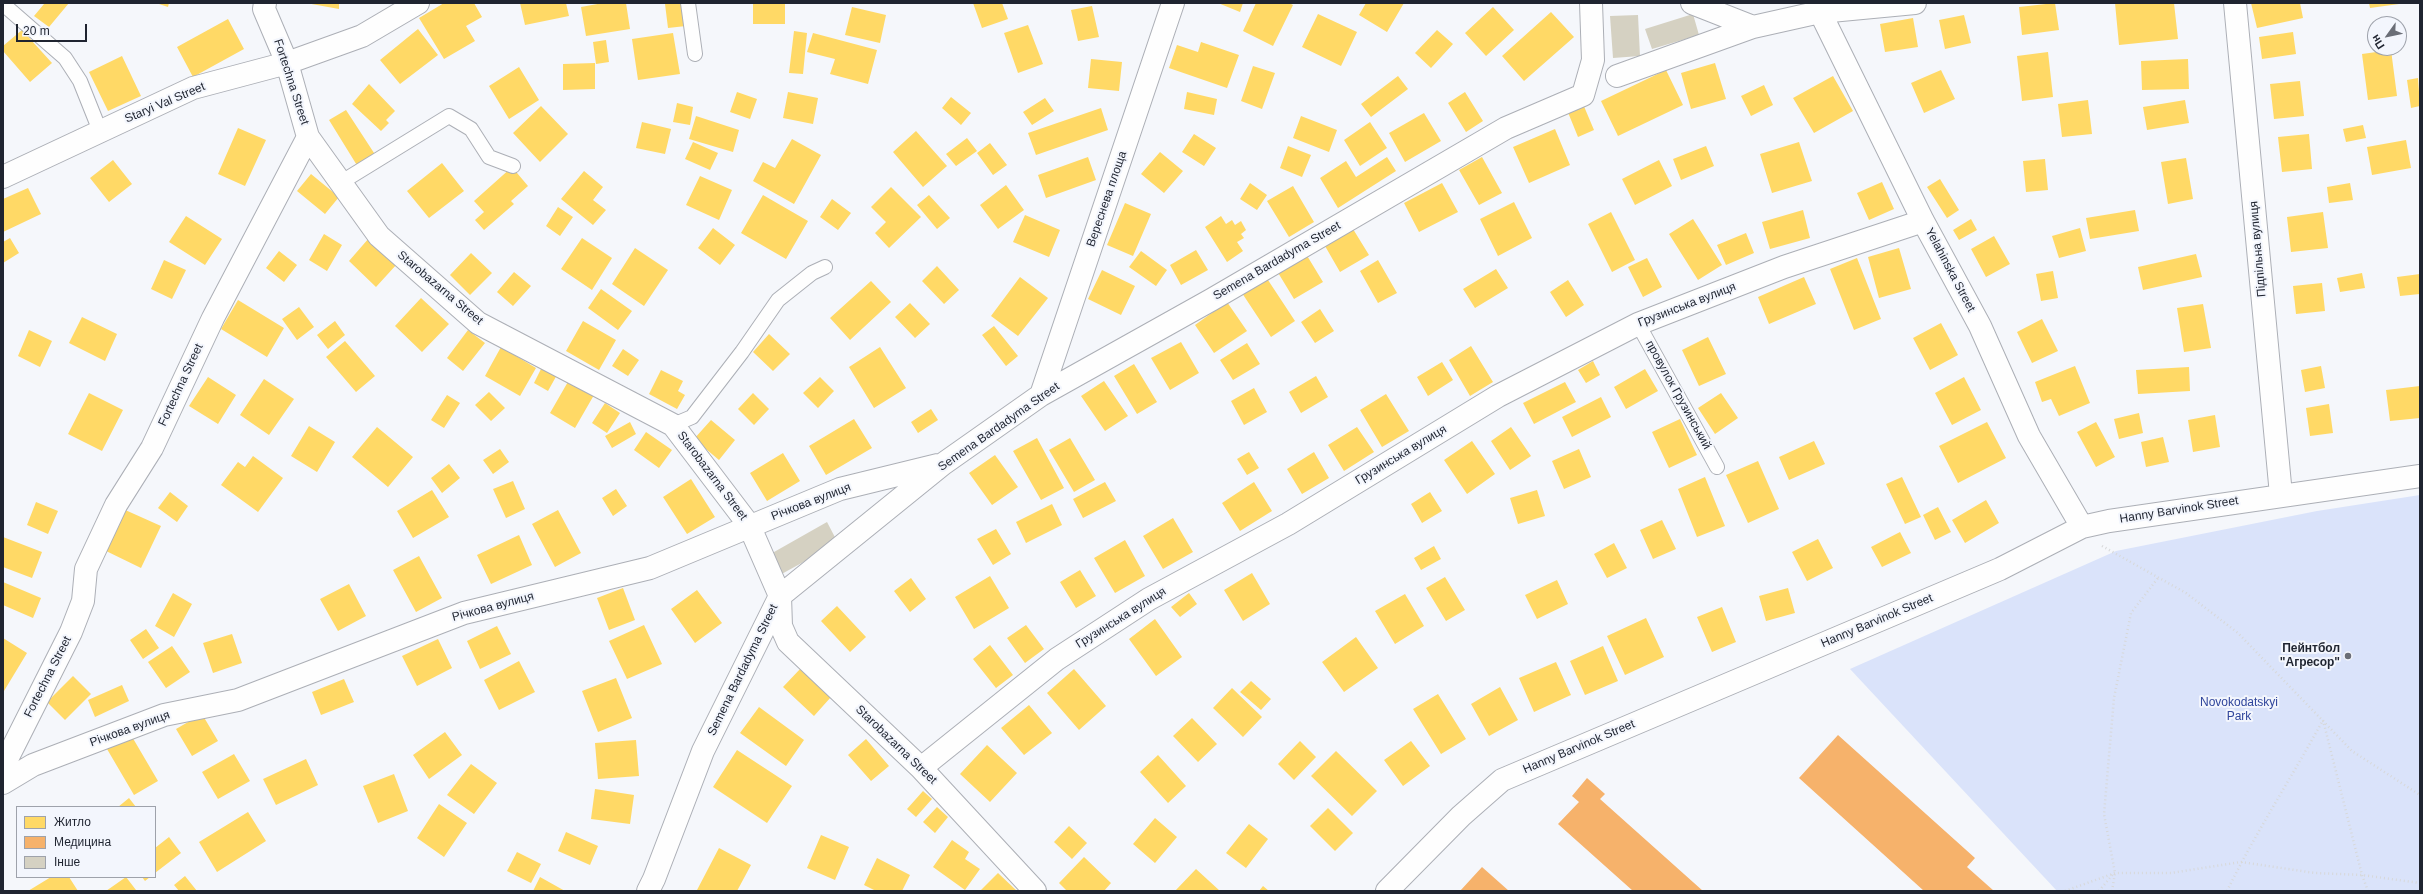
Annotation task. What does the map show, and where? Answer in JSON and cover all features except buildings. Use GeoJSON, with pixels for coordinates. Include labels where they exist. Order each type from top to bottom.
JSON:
{"type":"FeatureCollection","features":[{"type":"Feature","properties":{"kind":"street","name":"Fortechna Street"},"geometry":{"type":"LineString","coordinates":[[3,762],[9,755],[71,632],[82,601],[86,569],[116,505],[152,448],[213,318],[308,137],[287,63],[264,9],[264,3]]}},
{"type":"Feature","properties":{"kind":"street","name":"Staryi Val Street"},"geometry":{"type":"LineString","coordinates":[[3,176],[193,88],[287,63],[362,36],[418,3]]}},
{"type":"Feature","properties":{"kind":"street","name":"Вереснева площа"},"geometry":{"type":"LineString","coordinates":[[1041,395],[1173,3]]}},
{"type":"Feature","properties":{"kind":"street","name":"Semena Bardadyma Street"},"geometry":{"type":"LineString","coordinates":[[648,891],[703,751],[780,596],[943,464],[1041,395],[1211,300],[1506,128],[1583,95],[1593,60],[1591,3]]}},
{"type":"Feature","properties":{"kind":"street"},"geometry":{"type":"LineString","coordinates":[[1692,3],[1753,26]]}},
{"type":"Feature","properties":{"kind":"street"},"geometry":{"type":"LineString","coordinates":[[1617,76],[1753,26],[1820,12],[1915,3]]}},
{"type":"Feature","properties":{"kind":"street","name":"Підпільна вулиця"},"geometry":{"type":"LineString","coordinates":[[2235,3],[2281,495]]}},
{"type":"Feature","properties":{"kind":"street","name":"Yelahinska Street"},"geometry":{"type":"LineString","coordinates":[[1820,12],[1923,221],[1980,326],[2029,436],[2082,527]]}},
{"type":"Feature","properties":{"kind":"street","name":"Starobazarna Street"},"geometry":{"type":"LineString","coordinates":[[308,137],[379,236],[478,323],[673,425],[749,525],[780,596],[781,626],[788,642],[921,768],[1035,891]]}},
{"type":"Feature","properties":{"kind":"street","name":"Грузинська вулиця"},"geometry":{"type":"LineString","coordinates":[[921,768],[1057,659],[1149,599],[1288,524],[1498,396],[1638,324],[1784,267],[1923,221]]}},
{"type":"Feature","properties":{"kind":"street","name":"Річкова вулиця"},"geometry":{"type":"LineString","coordinates":[[3,783],[33,765],[164,715],[238,700],[464,613],[650,568],[749,525],[840,489],[943,464]]}},
{"type":"Feature","properties":{"kind":"street","name":"Hanny Barvinok Street"},"geometry":{"type":"LineString","coordinates":[[1387,891],[1461,816],[1502,780],[2000,569],[2082,527],[2109,521],[2281,495],[2420,476]]}},
{"type":"Feature","properties":{"kind":"lane"},"geometry":{"type":"LineString","coordinates":[[688,3],[695,54]]}},
{"type":"Feature","properties":{"kind":"lane"},"geometry":{"type":"LineString","coordinates":[[3,4],[65,58],[80,81],[100,131]]}},
{"type":"Feature","properties":{"kind":"lane"},"geometry":{"type":"LineString","coordinates":[[340,183],[449,116],[472,130],[489,157],[513,166]]}},
{"type":"Feature","properties":{"kind":"lane"},"geometry":{"type":"LineString","coordinates":[[673,425],[692,417],[742,352],[778,300],[812,273],[825,267]]}},
{"type":"Feature","properties":{"kind":"lane","name":"провулок Грузинський"},"geometry":{"type":"LineString","coordinates":[[1638,324],[1717,467]]}},
{"type":"Feature","properties":{"kind":"path"},"geometry":{"type":"LineString","coordinates":[[2082,527],[2106,550],[2186,593],[2238,633],[2352,751],[2420,795]]}},
{"type":"Feature","properties":{"kind":"path"},"geometry":{"type":"LineString","coordinates":[[2112,891],[2115,873],[2104,814],[2114,698],[2131,613],[2158,578]]}},
{"type":"Feature","properties":{"kind":"path"},"geometry":{"type":"LineString","coordinates":[[2226,891],[2241,862],[2323,720]]}},
{"type":"Feature","properties":{"kind":"path"},"geometry":{"type":"LineString","coordinates":[[2323,720],[2362,875],[2368,891]]}},
{"type":"Feature","properties":{"kind":"path"},"geometry":{"type":"LineString","coordinates":[[2065,891],[2115,873],[2171,872],[2241,862],[2315,872],[2362,875],[2420,882]]}},
{"type":"Feature","properties":{"kind":"path"},"geometry":{"type":"LineString","coordinates":[[2099,891],[2115,873]]}},
{"type":"Feature","properties":{"kind":"green space","name":"Novokodatskyi Park"},"geometry":{"type":"Polygon","coordinates":[[[2420,495],[2420,891],[2057,891],[1850,669],[2116,551],[2317,511],[2420,495]]]}},
{"type":"Feature","properties":{"kind":"place","name":"Пейнтбол \"Агресор\""},"geometry":{"type":"Point","coordinates":[2348,656]}}]}
